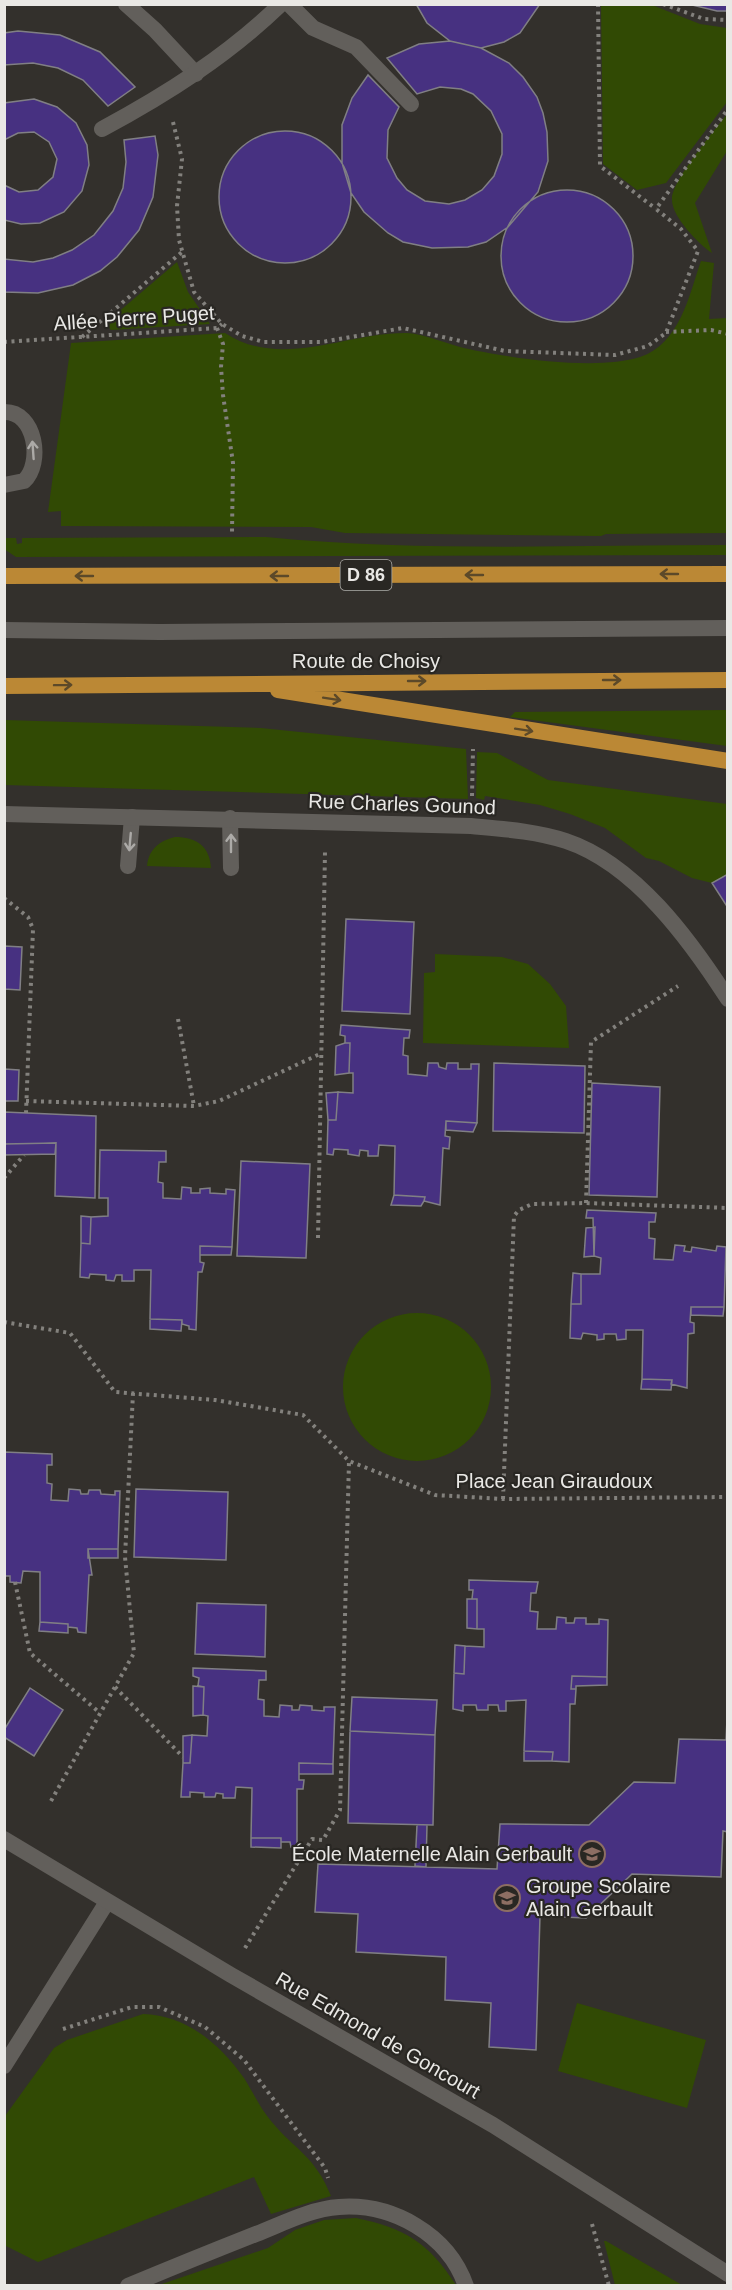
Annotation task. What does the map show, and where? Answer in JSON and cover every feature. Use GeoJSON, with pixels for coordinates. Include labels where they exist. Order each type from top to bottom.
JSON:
{"type":"FeatureCollection","features":[{"type":"Feature","properties":{"kind":"main road","name":"D 86"},"geometry":{"type":"LineString","coordinates":[[4,576],[728,574]]}},
{"type":"Feature","properties":{"kind":"main road","name":"Route de Choisy"},"geometry":{"type":"LineString","coordinates":[[4,686],[233,682],[728,680]]}},
{"type":"Feature","properties":{"kind":"main road"},"geometry":{"type":"LineString","coordinates":[[233,682],[728,761]]}},
{"type":"Feature","properties":{"kind":"street"},"geometry":{"type":"LineString","coordinates":[[126,4],[155,30],[196,74]]}},
{"type":"Feature","properties":{"kind":"street"},"geometry":{"type":"LineString","coordinates":[[102,129],[196,74],[246,37],[281,4]]}},
{"type":"Feature","properties":{"kind":"street"},"geometry":{"type":"LineString","coordinates":[[289,4],[313,28],[356,47],[411,104]]}},
{"type":"Feature","properties":{"kind":"street"},"geometry":{"type":"LineString","coordinates":[[4,412],[12,412],[24,421],[32,433],[34,466],[24,481],[4,485]]}},
{"type":"Feature","properties":{"kind":"street","name":"Route de Choisy"},"geometry":{"type":"LineString","coordinates":[[4,630],[160,632],[728,628]]}},
{"type":"Feature","properties":{"kind":"street","name":"Rue Charles Gounod"},"geometry":{"type":"LineString","coordinates":[[4,813],[132,818],[230,818],[471,826],[523,830],[567,842],[604,861],[655,903],[678,928],[728,999]]}},
{"type":"Feature","properties":{"kind":"street"},"geometry":{"type":"LineString","coordinates":[[128,866],[132,818]]}},
{"type":"Feature","properties":{"kind":"street"},"geometry":{"type":"LineString","coordinates":[[230,818],[231,868]]}},
{"type":"Feature","properties":{"kind":"street","name":"Rue Edmond de Goncourt"},"geometry":{"type":"LineString","coordinates":[[4,1839],[107,1902],[494,2125],[728,2274]]}},
{"type":"Feature","properties":{"kind":"street"},"geometry":{"type":"LineString","coordinates":[[4,2066],[59,1982],[107,1902]]}},
{"type":"Feature","properties":{"kind":"street"},"geometry":{"type":"LineString","coordinates":[[128,2286],[294,2219],[339,2207],[389,2212],[430,2234],[461,2271],[466,2286]]}},
{"type":"Feature","properties":{"kind":"path"},"geometry":{"type":"LineString","coordinates":[[597,4],[600,166],[681,229],[698,251],[666,333],[711,330],[728,334]]}},
{"type":"Feature","properties":{"kind":"path"},"geometry":{"type":"LineString","coordinates":[[663,4],[704,19],[728,20]]}},
{"type":"Feature","properties":{"kind":"path"},"geometry":{"type":"LineString","coordinates":[[161,96],[173,122],[182,159],[177,206],[182,252],[194,292],[222,324]]}},
{"type":"Feature","properties":{"kind":"path"},"geometry":{"type":"LineString","coordinates":[[656,209],[728,109]]}},
{"type":"Feature","properties":{"kind":"path"},"geometry":{"type":"LineString","coordinates":[[82,337],[182,252]]}},
{"type":"Feature","properties":{"kind":"path","name":"Allée Pierre Puget"},"geometry":{"type":"LineString","coordinates":[[4,342],[217,328],[222,324],[242,336],[264,342],[322,342],[403,328],[505,351],[615,355],[648,346],[666,333]]}},
{"type":"Feature","properties":{"kind":"path"},"geometry":{"type":"LineString","coordinates":[[217,328],[223,344],[220,366],[232,463],[232,532]]}},
{"type":"Feature","properties":{"kind":"path"},"geometry":{"type":"LineString","coordinates":[[471,800],[474,743]]}},
{"type":"Feature","properties":{"kind":"path"},"geometry":{"type":"LineString","coordinates":[[318,1238],[325,847]]}},
{"type":"Feature","properties":{"kind":"path"},"geometry":{"type":"LineString","coordinates":[[4,898],[28,917],[33,929],[26,1113]]}},
{"type":"Feature","properties":{"kind":"path"},"geometry":{"type":"LineString","coordinates":[[586,1203],[591,1042],[678,986]]}},
{"type":"Feature","properties":{"kind":"path"},"geometry":{"type":"LineString","coordinates":[[178,1019],[195,1106]]}},
{"type":"Feature","properties":{"kind":"path"},"geometry":{"type":"LineString","coordinates":[[26,1101],[195,1106],[219,1101],[322,1053]]}},
{"type":"Feature","properties":{"kind":"path"},"geometry":{"type":"LineString","coordinates":[[4,1178],[24,1155]]}},
{"type":"Feature","properties":{"kind":"path"},"geometry":{"type":"LineString","coordinates":[[503,1499],[514,1216],[519,1210],[532,1204],[586,1203],[728,1208]]}},
{"type":"Feature","properties":{"kind":"path","name":"Place Jean Giraudoux"},"geometry":{"type":"LineString","coordinates":[[4,1322],[70,1333],[114,1392],[215,1400],[303,1416],[349,1461],[435,1495],[503,1499],[728,1497]]}},
{"type":"Feature","properties":{"kind":"path"},"geometry":{"type":"LineString","coordinates":[[51,1801],[134,1653],[125,1557],[133,1394]]}},
{"type":"Feature","properties":{"kind":"path"},"geometry":{"type":"LineString","coordinates":[[245,1948],[312,1839],[324,1840],[340,1810],[349,1461]]}},
{"type":"Feature","properties":{"kind":"path"},"geometry":{"type":"LineString","coordinates":[[15,1582],[30,1653],[100,1713]]}},
{"type":"Feature","properties":{"kind":"path"},"geometry":{"type":"LineString","coordinates":[[115,1687],[183,1756]]}},
{"type":"Feature","properties":{"kind":"path"},"geometry":{"type":"LineString","coordinates":[[17,2043],[132,2007],[159,2007],[205,2027],[244,2060],[305,2141],[325,2168],[339,2207]]}},
{"type":"Feature","properties":{"kind":"path"},"geometry":{"type":"LineString","coordinates":[[591,2221],[609,2286]]}},
{"type":"Feature","properties":{"kind":"green space"},"geometry":{"type":"Polygon","coordinates":[[[601,5],[652,5],[700,24],[727,28],[727,102],[666,183],[637,190],[603,164],[601,5]]]}},
{"type":"Feature","properties":{"kind":"green space"},"geometry":{"type":"Polygon","coordinates":[[[727,114],[727,151],[695,203],[712,253],[693,236],[681,221],[672,199],[686,168],[727,114]]]}},
{"type":"Feature","properties":{"kind":"green space"},"geometry":{"type":"Polygon","coordinates":[[[701,261],[714,263],[709,319],[727,318],[727,533],[606,534],[601,536],[345,533],[311,527],[61,526],[61,511],[48,512],[71,343],[225,333],[246,344],[291,349],[384,334],[407,333],[504,356],[552,362],[622,361],[654,351],[674,330],[687,303],[701,261]]]}},
{"type":"Feature","properties":{"kind":"green space"},"geometry":{"type":"Polygon","coordinates":[[[177,262],[188,292],[210,324],[111,330],[107,325],[109,320],[177,262]]]}},
{"type":"Feature","properties":{"kind":"green space"},"geometry":{"type":"Polygon","coordinates":[[[266,537],[381,545],[727,545],[728,555],[16,557],[4,549],[5,538],[16,538],[17,544],[22,543],[22,538],[266,537]]]}},
{"type":"Feature","properties":{"kind":"green space"},"geometry":{"type":"Polygon","coordinates":[[[727,710],[727,746],[510,717],[515,712],[727,710]]]}},
{"type":"Feature","properties":{"kind":"green space"},"geometry":{"type":"Polygon","coordinates":[[[5,720],[261,728],[466,749],[468,799],[5,785],[5,720]]]}},
{"type":"Feature","properties":{"kind":"green space"},"geometry":{"type":"Polygon","coordinates":[[[477,752],[497,753],[548,780],[727,804],[727,874],[712,883],[692,878],[659,861],[646,858],[605,828],[570,814],[540,805],[485,796],[484,800],[476,798],[477,752]]]}},
{"type":"Feature","properties":{"kind":"green space"},"geometry":{"type":"Polygon","coordinates":[[[183,837],[201,844],[208,854],[211,868],[147,866],[153,850],[164,841],[183,837]]]}},
{"type":"Feature","properties":{"kind":"green space"},"geometry":{"type":"Polygon","coordinates":[[[435,954],[502,957],[528,964],[550,984],[566,1006],[569,1048],[423,1043],[424,973],[435,972],[435,954]]]}},
{"type":"Feature","properties":{"kind":"green space"},"geometry":{"type":"Polygon","coordinates":[[[417,1313],[431,1314],[445,1319],[458,1325],[469,1335],[479,1346],[485,1359],[490,1373],[490,1401],[485,1415],[479,1428],[469,1439],[458,1449],[445,1455],[431,1460],[417,1461],[403,1460],[389,1455],[376,1449],[365,1439],[355,1428],[349,1415],[344,1401],[343,1387],[344,1373],[349,1359],[355,1346],[365,1335],[376,1325],[389,1319],[403,1314],[417,1313]]]}},
{"type":"Feature","properties":{"kind":"green space"},"geometry":{"type":"Polygon","coordinates":[[[577,2003],[706,2040],[687,2108],[558,2071],[577,2003]]]}},
{"type":"Feature","properties":{"kind":"green space"},"geometry":{"type":"Polygon","coordinates":[[[143,2014],[174,2020],[188,2026],[213,2043],[244,2078],[271,2121],[312,2163],[331,2196],[271,2214],[254,2177],[38,2262],[6,2246],[5,2248],[5,2116],[54,2048],[67,2040],[143,2014]]]}},
{"type":"Feature","properties":{"kind":"green space"},"geometry":{"type":"Polygon","coordinates":[[[356,2218],[388,2227],[414,2240],[436,2258],[456,2285],[159,2285],[268,2248],[295,2230],[324,2220],[356,2218]]]}},
{"type":"Feature","properties":{"kind":"green space"},"geometry":{"type":"Polygon","coordinates":[[[604,2241],[606,2241],[682,2285],[615,2285],[604,2241]]]}},
{"type":"Feature","properties":{"kind":"building"},"geometry":{"type":"Polygon","coordinates":[[[416,4],[540,4],[520,33],[504,42],[481,48],[450,41],[427,23],[416,4]]]}},
{"type":"Feature","properties":{"kind":"building"},"geometry":{"type":"Polygon","coordinates":[[[688,4],[728,4],[728,11],[717,11],[688,4]]]}},
{"type":"Feature","properties":{"kind":"building"},"geometry":{"type":"Polygon","coordinates":[[[18,31],[60,35],[100,52],[135,87],[108,106],[83,80],[58,68],[33,63],[4,65],[4,33],[18,31]]]}},
{"type":"Feature","properties":{"kind":"building"},"geometry":{"type":"Polygon","coordinates":[[[450,41],[481,48],[509,63],[523,77],[537,97],[543,113],[547,132],[548,161],[538,192],[508,227],[486,242],[468,247],[432,248],[403,242],[388,233],[364,212],[351,193],[342,163],[342,125],[352,98],[368,75],[399,107],[388,130],[387,158],[397,178],[407,190],[425,201],[449,204],[465,200],[482,190],[494,176],[502,154],[502,134],[491,111],[473,94],[461,89],[440,87],[417,94],[387,58],[419,44],[450,41]]]}},
{"type":"Feature","properties":{"kind":"building"},"geometry":{"type":"Polygon","coordinates":[[[34,99],[57,107],[76,123],[87,145],[89,165],[82,191],[64,212],[40,223],[21,224],[4,220],[4,185],[19,192],[38,190],[53,177],[57,159],[49,142],[34,132],[18,133],[4,140],[4,103],[34,99]]]}},
{"type":"Feature","properties":{"kind":"building"},"geometry":{"type":"Polygon","coordinates":[[[285,131],[310,136],[331,151],[346,172],[351,197],[346,222],[331,243],[310,258],[285,263],[260,258],[239,243],[224,222],[219,197],[224,172],[239,151],[260,136],[285,131]]]}},
{"type":"Feature","properties":{"kind":"building"},"geometry":{"type":"Polygon","coordinates":[[[155,136],[158,155],[153,197],[139,230],[117,257],[100,271],[73,285],[38,293],[4,292],[4,259],[33,262],[53,258],[72,250],[94,235],[113,211],[123,188],[126,162],[124,140],[155,136]]]}},
{"type":"Feature","properties":{"kind":"building"},"geometry":{"type":"Polygon","coordinates":[[[567,190],[592,195],[613,210],[628,231],[633,256],[628,281],[613,302],[592,317],[567,322],[542,317],[521,302],[506,281],[501,256],[506,231],[521,210],[542,195],[567,190]]]}},
{"type":"Feature","properties":{"kind":"building"},"geometry":{"type":"Polygon","coordinates":[[[728,874],[728,908],[712,883],[728,874]]]}},
{"type":"Feature","properties":{"kind":"building"},"geometry":{"type":"Polygon","coordinates":[[[346,919],[414,922],[410,1014],[342,1011],[346,919]]]}},
{"type":"Feature","properties":{"kind":"building"},"geometry":{"type":"Polygon","coordinates":[[[4,946],[22,947],[20,990],[4,989],[4,946]]]}},
{"type":"Feature","properties":{"kind":"building"},"geometry":{"type":"Polygon","coordinates":[[[341,1025],[410,1030],[409,1038],[404,1038],[403,1055],[408,1056],[408,1074],[427,1076],[428,1063],[438,1063],[439,1067],[446,1069],[447,1063],[458,1063],[458,1069],[471,1069],[471,1064],[479,1064],[477,1123],[446,1121],[445,1136],[450,1137],[449,1149],[443,1148],[440,1205],[424,1201],[425,1197],[394,1195],[395,1146],[379,1145],[378,1156],[368,1156],[368,1151],[360,1150],[359,1156],[348,1154],[348,1150],[334,1149],[333,1155],[327,1154],[328,1120],[336,1120],[338,1092],[353,1093],[353,1073],[349,1073],[350,1043],[345,1043],[345,1036],[340,1035],[341,1025]]]}},
{"type":"Feature","properties":{"kind":"building"},"geometry":{"type":"Polygon","coordinates":[[[350,1043],[349,1073],[335,1075],[336,1046],[350,1043]]]}},
{"type":"Feature","properties":{"kind":"building"},"geometry":{"type":"Polygon","coordinates":[[[494,1063],[585,1066],[584,1133],[493,1131],[494,1063]]]}},
{"type":"Feature","properties":{"kind":"building"},"geometry":{"type":"Polygon","coordinates":[[[4,1069],[19,1070],[18,1101],[4,1101],[4,1069]]]}},
{"type":"Feature","properties":{"kind":"building"},"geometry":{"type":"Polygon","coordinates":[[[592,1083],[660,1087],[657,1197],[589,1195],[592,1083]]]}},
{"type":"Feature","properties":{"kind":"building"},"geometry":{"type":"Polygon","coordinates":[[[338,1092],[336,1120],[328,1120],[326,1093],[338,1092]]]}},
{"type":"Feature","properties":{"kind":"building"},"geometry":{"type":"Polygon","coordinates":[[[4,1112],[96,1116],[95,1198],[55,1196],[56,1143],[4,1144],[4,1112]]]}},
{"type":"Feature","properties":{"kind":"building"},"geometry":{"type":"Polygon","coordinates":[[[446,1121],[477,1123],[473,1132],[446,1130],[446,1121]]]}},
{"type":"Feature","properties":{"kind":"building"},"geometry":{"type":"Polygon","coordinates":[[[56,1143],[55,1154],[4,1155],[4,1144],[56,1143]]]}},
{"type":"Feature","properties":{"kind":"building"},"geometry":{"type":"Polygon","coordinates":[[[100,1150],[166,1151],[166,1162],[159,1162],[158,1182],[163,1183],[163,1198],[181,1199],[182,1187],[191,1188],[191,1193],[200,1193],[200,1189],[210,1188],[210,1193],[226,1194],[226,1189],[235,1190],[232,1247],[200,1246],[200,1262],[204,1263],[202,1272],[198,1272],[196,1330],[189,1329],[189,1326],[182,1324],[182,1320],[150,1319],[151,1270],[134,1270],[134,1281],[122,1281],[122,1275],[116,1275],[114,1281],[106,1280],[106,1275],[90,1274],[89,1278],[80,1277],[81,1243],[90,1244],[91,1217],[108,1216],[108,1198],[99,1198],[100,1150]]]}},
{"type":"Feature","properties":{"kind":"building"},"geometry":{"type":"Polygon","coordinates":[[[241,1161],[310,1164],[306,1258],[237,1256],[241,1161]]]}},
{"type":"Feature","properties":{"kind":"building"},"geometry":{"type":"Polygon","coordinates":[[[394,1195],[425,1197],[421,1206],[391,1205],[394,1195]]]}},
{"type":"Feature","properties":{"kind":"building"},"geometry":{"type":"Polygon","coordinates":[[[587,1210],[656,1213],[655,1222],[649,1222],[649,1238],[655,1239],[654,1259],[673,1260],[675,1245],[685,1246],[684,1251],[691,1252],[692,1247],[716,1251],[717,1246],[726,1247],[724,1307],[691,1307],[690,1322],[694,1323],[694,1333],[688,1334],[687,1388],[671,1384],[672,1380],[642,1379],[643,1330],[626,1330],[626,1339],[617,1340],[616,1334],[604,1334],[604,1339],[597,1340],[597,1335],[583,1333],[581,1339],[570,1338],[571,1304],[581,1304],[581,1274],[600,1274],[601,1258],[594,1256],[593,1218],[586,1218],[587,1210]]]}},
{"type":"Feature","properties":{"kind":"building"},"geometry":{"type":"Polygon","coordinates":[[[81,1216],[91,1217],[90,1244],[81,1243],[81,1216]]]}},
{"type":"Feature","properties":{"kind":"building"},"geometry":{"type":"Polygon","coordinates":[[[595,1227],[594,1256],[584,1257],[586,1228],[595,1227]]]}},
{"type":"Feature","properties":{"kind":"building"},"geometry":{"type":"Polygon","coordinates":[[[200,1246],[232,1247],[231,1255],[200,1255],[200,1246]]]}},
{"type":"Feature","properties":{"kind":"building"},"geometry":{"type":"Polygon","coordinates":[[[573,1273],[581,1274],[581,1304],[571,1304],[573,1273]]]}},
{"type":"Feature","properties":{"kind":"building"},"geometry":{"type":"Polygon","coordinates":[[[691,1307],[724,1307],[723,1316],[691,1315],[691,1307]]]}},
{"type":"Feature","properties":{"kind":"building"},"geometry":{"type":"Polygon","coordinates":[[[150,1319],[182,1320],[181,1331],[150,1329],[150,1319]]]}},
{"type":"Feature","properties":{"kind":"building"},"geometry":{"type":"Polygon","coordinates":[[[642,1379],[672,1380],[671,1390],[641,1389],[642,1379]]]}},
{"type":"Feature","properties":{"kind":"building"},"geometry":{"type":"Polygon","coordinates":[[[4,1452],[52,1454],[52,1465],[47,1465],[47,1483],[52,1484],[51,1500],[68,1501],[69,1489],[80,1490],[81,1494],[88,1494],[89,1490],[100,1490],[101,1494],[115,1495],[115,1491],[120,1491],[118,1549],[88,1549],[92,1575],[89,1575],[86,1633],[78,1632],[77,1628],[68,1627],[68,1624],[40,1622],[40,1572],[23,1571],[21,1583],[10,1582],[10,1576],[4,1576],[4,1452]]]}},
{"type":"Feature","properties":{"kind":"building"},"geometry":{"type":"Polygon","coordinates":[[[136,1489],[228,1492],[226,1560],[134,1557],[136,1489]]]}},
{"type":"Feature","properties":{"kind":"building"},"geometry":{"type":"Polygon","coordinates":[[[88,1549],[118,1549],[118,1558],[88,1558],[88,1549]]]}},
{"type":"Feature","properties":{"kind":"building"},"geometry":{"type":"Polygon","coordinates":[[[469,1580],[538,1582],[536,1593],[531,1593],[530,1611],[538,1612],[537,1629],[556,1629],[557,1617],[566,1618],[566,1623],[574,1623],[575,1618],[586,1618],[586,1624],[599,1624],[599,1619],[608,1620],[607,1677],[572,1676],[571,1689],[576,1689],[575,1704],[570,1704],[569,1762],[552,1761],[553,1752],[524,1751],[526,1700],[506,1701],[506,1711],[499,1711],[498,1705],[488,1705],[488,1710],[477,1710],[476,1705],[463,1705],[463,1711],[453,1709],[454,1673],[464,1674],[465,1646],[484,1647],[484,1629],[477,1629],[477,1599],[472,1599],[473,1590],[469,1590],[469,1580]]]}},
{"type":"Feature","properties":{"kind":"building"},"geometry":{"type":"Polygon","coordinates":[[[467,1599],[477,1599],[477,1629],[467,1628],[467,1599]]]}},
{"type":"Feature","properties":{"kind":"building"},"geometry":{"type":"Polygon","coordinates":[[[197,1603],[266,1605],[265,1657],[195,1654],[197,1603]]]}},
{"type":"Feature","properties":{"kind":"building"},"geometry":{"type":"Polygon","coordinates":[[[40,1622],[68,1624],[68,1633],[39,1631],[40,1622]]]}},
{"type":"Feature","properties":{"kind":"building"},"geometry":{"type":"Polygon","coordinates":[[[455,1645],[465,1646],[464,1674],[454,1673],[455,1645]]]}},
{"type":"Feature","properties":{"kind":"building"},"geometry":{"type":"Polygon","coordinates":[[[193,1668],[266,1671],[266,1680],[259,1680],[258,1699],[264,1700],[264,1716],[279,1717],[280,1705],[292,1706],[292,1710],[299,1710],[300,1705],[312,1706],[312,1710],[324,1711],[324,1707],[335,1707],[333,1764],[299,1763],[299,1780],[304,1780],[303,1789],[297,1789],[297,1848],[291,1847],[290,1842],[281,1842],[281,1838],[251,1838],[252,1788],[236,1787],[235,1798],[223,1798],[223,1794],[216,1793],[215,1797],[204,1797],[204,1793],[190,1792],[190,1797],[181,1797],[183,1763],[190,1763],[192,1735],[207,1736],[208,1716],[203,1715],[204,1687],[198,1686],[199,1678],[193,1676],[193,1668]]]}},
{"type":"Feature","properties":{"kind":"building"},"geometry":{"type":"Polygon","coordinates":[[[572,1676],[607,1677],[607,1685],[576,1686],[576,1689],[571,1689],[572,1676]]]}},
{"type":"Feature","properties":{"kind":"building"},"geometry":{"type":"Polygon","coordinates":[[[193,1686],[204,1687],[203,1715],[193,1716],[193,1686]]]}},
{"type":"Feature","properties":{"kind":"building"},"geometry":{"type":"Polygon","coordinates":[[[30,1688],[63,1710],[34,1756],[4,1737],[4,1730],[30,1688]]]}},
{"type":"Feature","properties":{"kind":"building"},"geometry":{"type":"Polygon","coordinates":[[[352,1697],[437,1700],[435,1735],[350,1731],[352,1697]]]}},
{"type":"Feature","properties":{"kind":"building"},"geometry":{"type":"Polygon","coordinates":[[[728,1699],[728,1832],[723,1831],[721,1877],[632,1874],[586,1918],[540,1916],[536,2050],[489,2047],[491,2003],[445,2000],[446,1957],[356,1952],[358,1914],[315,1912],[318,1864],[497,1869],[500,1824],[589,1825],[634,1782],[675,1783],[679,1739],[726,1740],[728,1699]]]}},
{"type":"Feature","properties":{"kind":"building"},"geometry":{"type":"Polygon","coordinates":[[[350,1731],[435,1735],[433,1825],[348,1823],[350,1731]]]}},
{"type":"Feature","properties":{"kind":"building"},"geometry":{"type":"Polygon","coordinates":[[[192,1735],[190,1763],[183,1763],[183,1736],[192,1735]]]}},
{"type":"Feature","properties":{"kind":"building"},"geometry":{"type":"Polygon","coordinates":[[[524,1751],[553,1752],[552,1761],[524,1761],[524,1751]]]}},
{"type":"Feature","properties":{"kind":"building"},"geometry":{"type":"Polygon","coordinates":[[[299,1763],[333,1764],[333,1774],[299,1774],[299,1763]]]}},
{"type":"Feature","properties":{"kind":"building"},"geometry":{"type":"Polygon","coordinates":[[[417,1825],[427,1825],[426,1867],[415,1866],[417,1825]]]}},
{"type":"Feature","properties":{"kind":"building"},"geometry":{"type":"Polygon","coordinates":[[[251,1838],[281,1838],[281,1848],[251,1847],[251,1838]]]}},
{"type":"Feature","properties":{"kind":"place","name":"École Maternelle Alain Gerbault"},"geometry":{"type":"Point","coordinates":[592,1854]}},
{"type":"Feature","properties":{"kind":"place","name":"Groupe Scolaire Alain Gerbault"},"geometry":{"type":"Point","coordinates":[507,1898]}}]}
